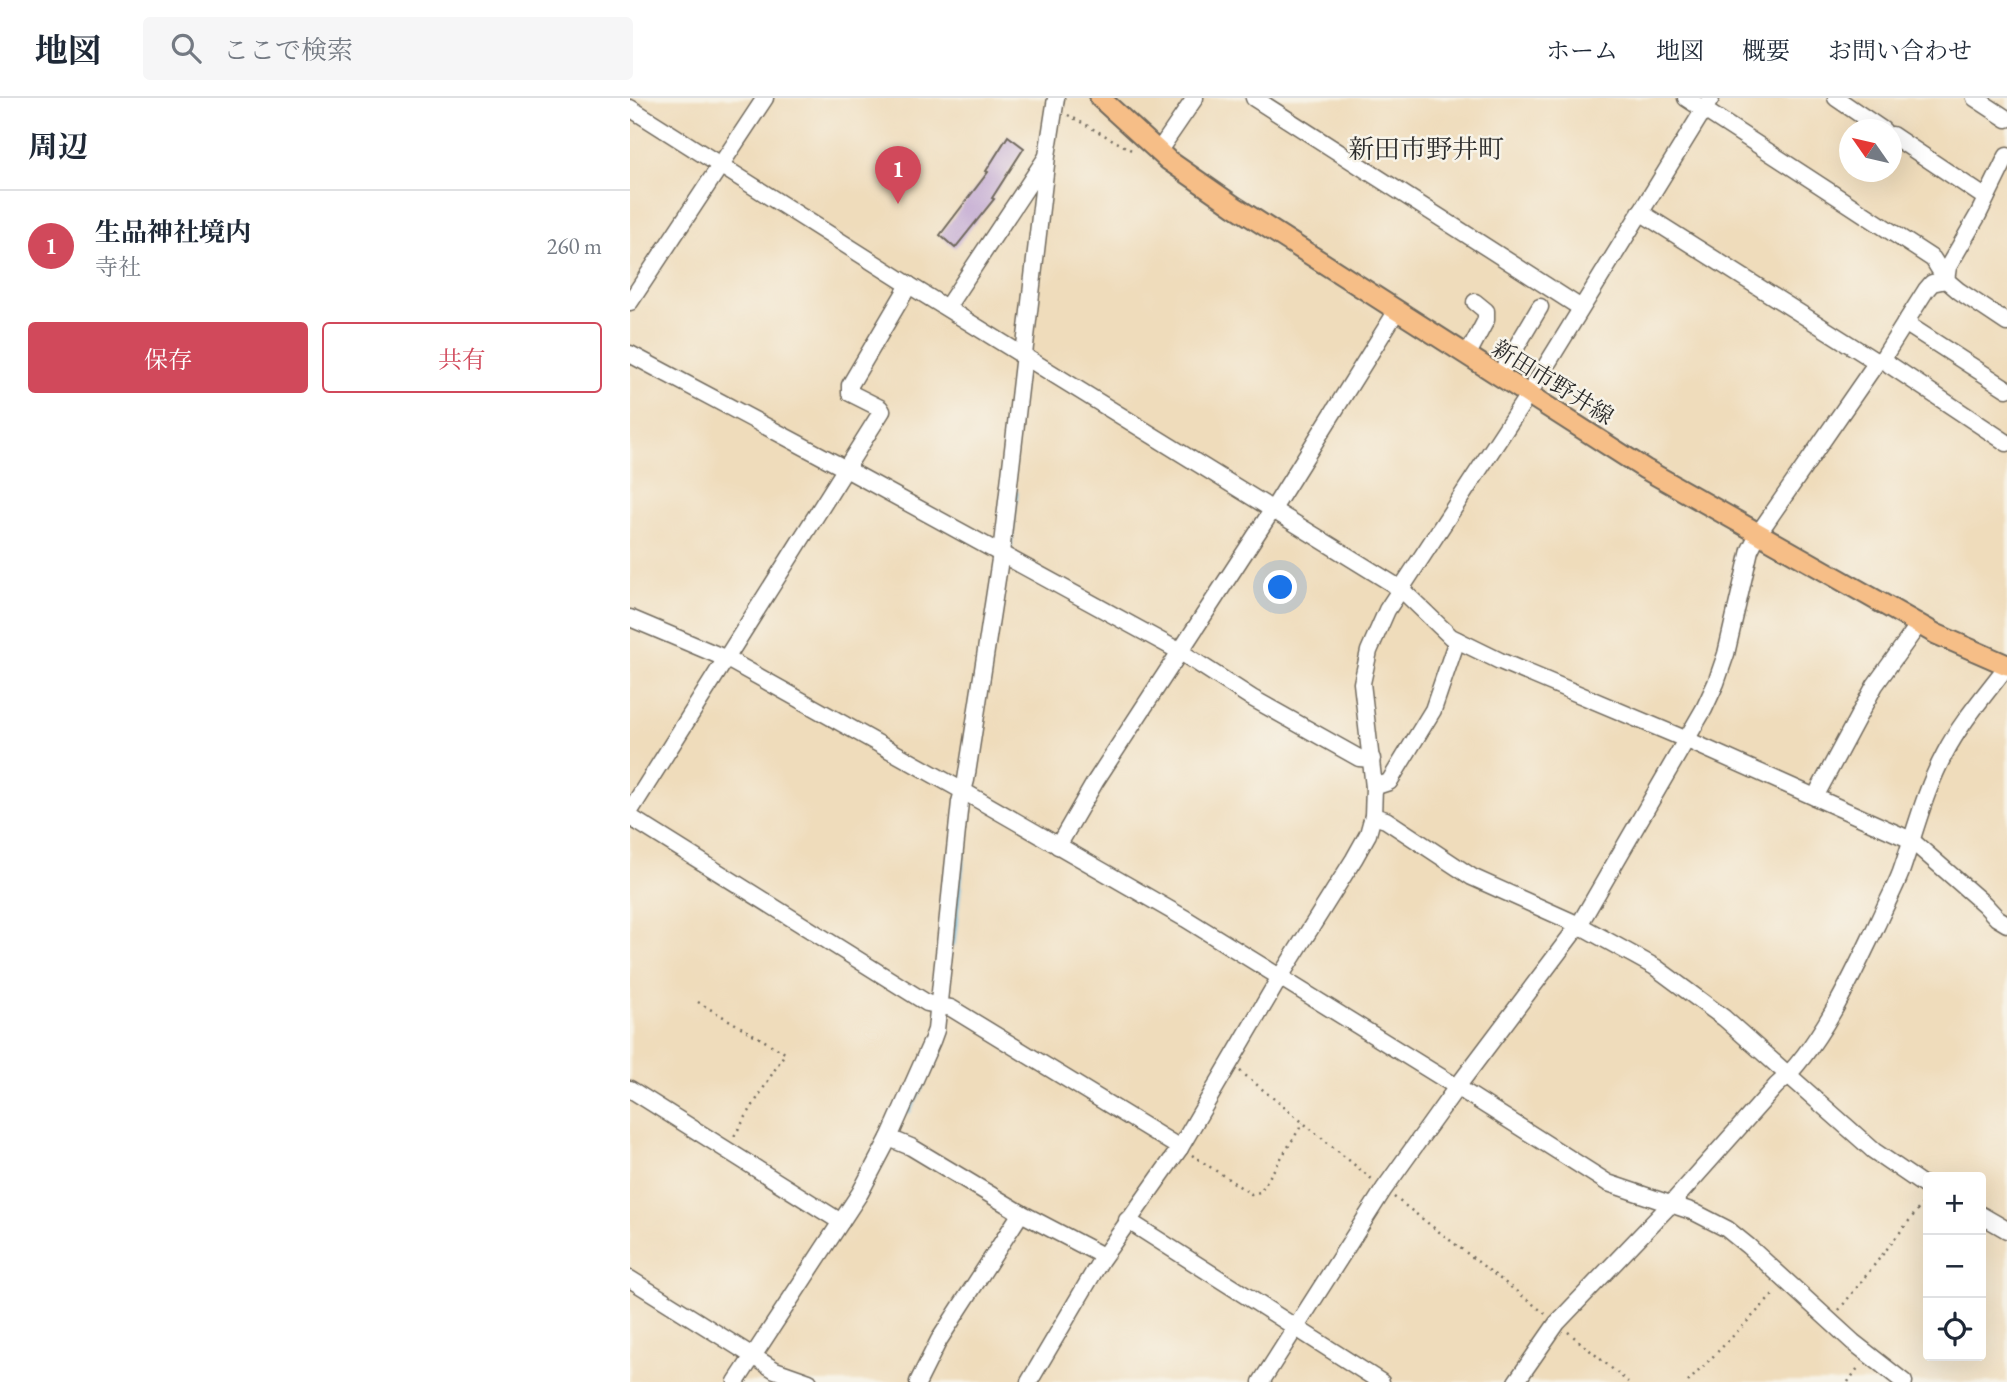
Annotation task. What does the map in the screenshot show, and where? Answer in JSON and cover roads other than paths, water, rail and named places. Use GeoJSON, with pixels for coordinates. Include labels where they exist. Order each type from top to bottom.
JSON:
{"type":"FeatureCollection","features":[{"type":"Feature","properties":{"kind":"main road","name":"新田市野井線"},"geometry":{"type":"LineString","coordinates":[[1100,98],[1150,153],[1167,160],[1396,312],[1645,469],[1936,634],[2007,666]]}},
{"type":"Feature","properties":{"kind":"street"},"geometry":{"type":"LineString","coordinates":[[630,302],[765,98]]}},
{"type":"Feature","properties":{"kind":"street"},"geometry":{"type":"LineString","coordinates":[[1150,153],[1195,98]]}},
{"type":"Feature","properties":{"kind":"street"},"geometry":{"type":"LineString","coordinates":[[1254,98],[1581,309]]}},
{"type":"Feature","properties":{"kind":"street"},"geometry":{"type":"LineString","coordinates":[[1686,98],[1707,104],[1933,259],[1946,280],[2007,323]]}},
{"type":"Feature","properties":{"kind":"street"},"geometry":{"type":"LineString","coordinates":[[1836,98],[1867,119]]}},
{"type":"Feature","properties":{"kind":"street"},"geometry":{"type":"LineString","coordinates":[[1975,98],[2007,118]]}},
{"type":"Feature","properties":{"kind":"street"},"geometry":{"type":"LineString","coordinates":[[736,1382],[758,1359],[894,1140],[945,1007],[960,802],[1001,553],[1055,103]]}},
{"type":"Feature","properties":{"kind":"street"},"geometry":{"type":"LineString","coordinates":[[1028,1382],[1103,1256],[1180,1148],[1229,1062],[1368,834],[1373,816],[1374,787],[1362,684],[1369,651],[1387,610],[1528,395],[1707,104]]}},
{"type":"Feature","properties":{"kind":"street"},"geometry":{"type":"LineString","coordinates":[[630,108],[909,285],[1401,589],[1451,637],[1911,840],[2007,924]]}},
{"type":"Feature","properties":{"kind":"street"},"geometry":{"type":"LineString","coordinates":[[1902,142],[1986,198]]}},
{"type":"Feature","properties":{"kind":"street"},"geometry":{"type":"LineString","coordinates":[[947,307],[1047,156]]}},
{"type":"Feature","properties":{"kind":"street"},"geometry":{"type":"LineString","coordinates":[[1946,280],[1948,267],[2007,156]]}},
{"type":"Feature","properties":{"kind":"street"},"geometry":{"type":"LineString","coordinates":[[1640,212],[1890,365],[2007,443]]}},
{"type":"Feature","properties":{"kind":"street"},"geometry":{"type":"LineString","coordinates":[[1261,1382],[1384,1189],[1579,925],[1704,709],[1716,683],[1726,654],[1750,550],[1758,534],[1932,283],[1946,280]]}},
{"type":"Feature","properties":{"kind":"street"},"geometry":{"type":"LineString","coordinates":[[630,811],[882,411],[850,393],[850,385],[909,285]]}},
{"type":"Feature","properties":{"kind":"street"},"geometry":{"type":"LineString","coordinates":[[1467,356],[1486,320],[1486,311],[1475,302]]}},
{"type":"Feature","properties":{"kind":"street"},"geometry":{"type":"LineString","coordinates":[[1499,376],[1541,307]]}},
{"type":"Feature","properties":{"kind":"street"},"geometry":{"type":"LineString","coordinates":[[1058,846],[1095,782],[1273,509],[1396,312]]}},
{"type":"Feature","properties":{"kind":"street"},"geometry":{"type":"LineString","coordinates":[[1905,323],[2007,390]]}},
{"type":"Feature","properties":{"kind":"street"},"geometry":{"type":"LineString","coordinates":[[630,354],[1179,651],[1252,698],[1359,758],[1372,759]]}},
{"type":"Feature","properties":{"kind":"street"},"geometry":{"type":"LineString","coordinates":[[630,618],[727,659],[1186,919],[1608,1183],[1694,1212],[1727,1229],[1868,1354],[1904,1382]]}},
{"type":"Feature","properties":{"kind":"street"},"geometry":{"type":"LineString","coordinates":[[1815,797],[1875,685],[1919,624]]}},
{"type":"Feature","properties":{"kind":"street"},"geometry":{"type":"LineString","coordinates":[[1374,787],[1389,782],[1433,710],[1457,640]]}},
{"type":"Feature","properties":{"kind":"street"},"geometry":{"type":"LineString","coordinates":[[1516,1382],[1557,1323],[1789,1075],[1823,1028],[1860,962],[1900,874],[1945,752],[2007,666]]}},
{"type":"Feature","properties":{"kind":"street"},"geometry":{"type":"LineString","coordinates":[[1373,816],[1385,820],[1472,877],[1579,925],[1655,967],[1724,1018],[1874,1151],[1923,1185]]}},
{"type":"Feature","properties":{"kind":"street"},"geometry":{"type":"LineString","coordinates":[[630,817],[927,1003],[945,1007],[1180,1148]]}},
{"type":"Feature","properties":{"kind":"street"},"geometry":{"type":"LineString","coordinates":[[630,1089],[841,1222]]}},
{"type":"Feature","properties":{"kind":"street"},"geometry":{"type":"LineString","coordinates":[[894,1140],[911,1147],[1021,1213],[1103,1256]]}},
{"type":"Feature","properties":{"kind":"street"},"geometry":{"type":"LineString","coordinates":[[918,1382],[939,1340],[1021,1213]]}},
{"type":"Feature","properties":{"kind":"street"},"geometry":{"type":"LineString","coordinates":[[1986,1218],[2007,1230]]}},
{"type":"Feature","properties":{"kind":"street"},"geometry":{"type":"LineString","coordinates":[[1127,1220],[1381,1382]]}},
{"type":"Feature","properties":{"kind":"street"},"geometry":{"type":"LineString","coordinates":[[630,1279],[782,1373],[809,1382]]}},
{"type":"Feature","properties":{"kind":"waterway"},"geometry":{"type":"LineString","coordinates":[[1010,547],[1016,493]]}},
{"type":"Feature","properties":{"kind":"waterway"},"geometry":{"type":"LineString","coordinates":[[953,944],[968,809]]}},
{"type":"Feature","properties":{"kind":"waterway"},"geometry":{"type":"LineString","coordinates":[[909,1111],[940,1051],[946,1012]]}},
{"type":"Feature","properties":{"kind":"place","name":"生品神社境内"},"geometry":{"type":"Point","coordinates":[898,204]}},
{"type":"Feature","properties":{"kind":"district","name":"新田市野井町"},"geometry":{"type":"Point","coordinates":[1426,149]}}]}
